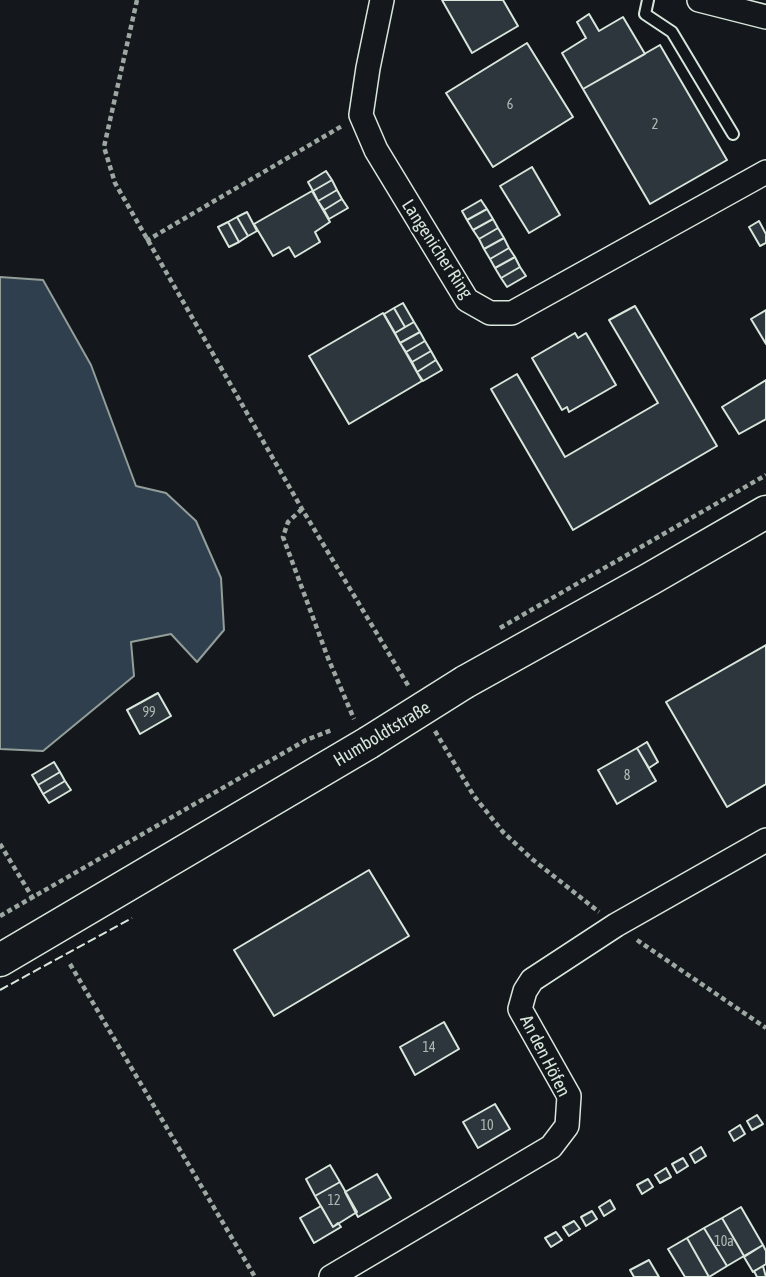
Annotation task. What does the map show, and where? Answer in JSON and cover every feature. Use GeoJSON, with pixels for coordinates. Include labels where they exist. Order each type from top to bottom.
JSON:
{"type":"FeatureCollection","features":[{"type":"Feature","properties":{"kind":"street"},"geometry":{"type":"LineString","coordinates":[[361,116],[382,0]]}},
{"type":"Feature","properties":{"kind":"street"},"geometry":{"type":"LineString","coordinates":[[699,0],[766,17]]}},
{"type":"Feature","properties":{"kind":"street","name":"Langenicher Ring"},"geometry":{"type":"LineString","coordinates":[[361,116],[376,150],[467,300],[490,313],[512,313],[766,172]]}},
{"type":"Feature","properties":{"kind":"street","name":"Humboldtstraße"},"geometry":{"type":"LineString","coordinates":[[0,960],[357,734],[465,682],[766,512]]}},
{"type":"Feature","properties":{"kind":"street","name":"An den Höfen"},"geometry":{"type":"LineString","coordinates":[[331,1277],[551,1147],[567,1126],[569,1096],[520,1009],[532,979],[616,925],[766,840]]}},
{"type":"Feature","properties":{"kind":"lane"},"geometry":{"type":"LineString","coordinates":[[648,0],[645,14],[673,32],[733,134]]}},
{"type":"Feature","properties":{"kind":"path"},"geometry":{"type":"LineString","coordinates":[[137,0],[104,147],[115,183],[302,509],[410,688]]}},
{"type":"Feature","properties":{"kind":"path"},"geometry":{"type":"LineString","coordinates":[[146,241],[361,116]]}},
{"type":"Feature","properties":{"kind":"path"},"geometry":{"type":"LineString","coordinates":[[497,629],[766,475]]}},
{"type":"Feature","properties":{"kind":"path"},"geometry":{"type":"LineString","coordinates":[[302,509],[288,522],[283,537],[308,607],[356,724],[357,734]]}},
{"type":"Feature","properties":{"kind":"path"},"geometry":{"type":"LineString","coordinates":[[431,724],[474,796],[503,832],[532,859],[616,925],[766,1028]]}},
{"type":"Feature","properties":{"kind":"path"},"geometry":{"type":"LineString","coordinates":[[0,916],[306,740],[337,728]]}},
{"type":"Feature","properties":{"kind":"path"},"geometry":{"type":"LineString","coordinates":[[0,844],[51,930]]}},
{"type":"Feature","properties":{"kind":"path"},"geometry":{"type":"LineString","coordinates":[[70,964],[255,1277]]}},
{"type":"Feature","properties":{"kind":"water"},"geometry":{"type":"Polygon","coordinates":[[[0,277],[43,280],[91,365],[136,486],[166,493],[196,521],[221,578],[224,630],[197,662],[171,634],[131,642],[134,676],[43,751],[0,749],[0,277]]]}},
{"type":"Feature","properties":{"kind":"building"},"geometry":{"type":"Polygon","coordinates":[[[442,0],[503,0],[518,26],[472,53],[442,0]]]}},
{"type":"Feature","properties":{"kind":"building"},"geometry":{"type":"Polygon","coordinates":[[[589,14],[599,31],[623,17],[645,54],[583,89],[562,53],[586,38],[577,22],[589,14]]]}},
{"type":"Feature","properties":{"kind":"building"},"geometry":{"type":"Polygon","coordinates":[[[527,43],[573,117],[493,167],[446,93],[527,43]]]}},
{"type":"Feature","properties":{"kind":"building"},"geometry":{"type":"Polygon","coordinates":[[[660,45],[727,160],[650,204],[583,89],[660,45]]]}},
{"type":"Feature","properties":{"kind":"building"},"geometry":{"type":"Polygon","coordinates":[[[532,167],[560,215],[529,233],[500,186],[532,167]]]}},
{"type":"Feature","properties":{"kind":"building"},"geometry":{"type":"Polygon","coordinates":[[[326,171],[332,180],[313,191],[308,182],[326,171]]]}},
{"type":"Feature","properties":{"kind":"building"},"geometry":{"type":"Polygon","coordinates":[[[332,180],[337,190],[318,201],[313,191],[332,180]]]}},
{"type":"Feature","properties":{"kind":"building"},"geometry":{"type":"Polygon","coordinates":[[[337,190],[342,199],[324,210],[318,201],[337,190]]]}},
{"type":"Feature","properties":{"kind":"building"},"geometry":{"type":"Polygon","coordinates":[[[312,191],[330,222],[315,232],[320,242],[295,257],[289,247],[273,256],[254,224],[312,191]]]}},
{"type":"Feature","properties":{"kind":"building"},"geometry":{"type":"Polygon","coordinates":[[[342,199],[348,208],[329,219],[324,210],[342,199]]]}},
{"type":"Feature","properties":{"kind":"building"},"geometry":{"type":"Polygon","coordinates":[[[481,200],[487,209],[467,220],[462,211],[481,200]]]}},
{"type":"Feature","properties":{"kind":"building"},"geometry":{"type":"Polygon","coordinates":[[[487,209],[493,219],[473,230],[467,220],[487,209]]]}},
{"type":"Feature","properties":{"kind":"building"},"geometry":{"type":"Polygon","coordinates":[[[247,212],[257,231],[248,236],[237,217],[247,212]]]}},
{"type":"Feature","properties":{"kind":"building"},"geometry":{"type":"Polygon","coordinates":[[[237,217],[248,236],[239,242],[228,222],[237,217]]]}},
{"type":"Feature","properties":{"kind":"building"},"geometry":{"type":"Polygon","coordinates":[[[493,219],[498,228],[479,239],[473,230],[493,219]]]}},
{"type":"Feature","properties":{"kind":"building"},"geometry":{"type":"Polygon","coordinates":[[[759,221],[766,234],[766,243],[760,246],[749,227],[759,221]]]}},
{"type":"Feature","properties":{"kind":"building"},"geometry":{"type":"Polygon","coordinates":[[[228,222],[239,242],[229,247],[218,227],[228,222]]]}},
{"type":"Feature","properties":{"kind":"building"},"geometry":{"type":"Polygon","coordinates":[[[498,228],[504,238],[484,249],[479,239],[498,228]]]}},
{"type":"Feature","properties":{"kind":"building"},"geometry":{"type":"Polygon","coordinates":[[[504,238],[509,248],[490,259],[484,249],[504,238]]]}},
{"type":"Feature","properties":{"kind":"building"},"geometry":{"type":"Polygon","coordinates":[[[509,248],[515,257],[495,268],[490,259],[509,248]]]}},
{"type":"Feature","properties":{"kind":"building"},"geometry":{"type":"Polygon","coordinates":[[[515,257],[520,267],[501,278],[495,268],[515,257]]]}},
{"type":"Feature","properties":{"kind":"building"},"geometry":{"type":"Polygon","coordinates":[[[520,267],[526,276],[507,287],[501,278],[520,267]]]}},
{"type":"Feature","properties":{"kind":"building"},"geometry":{"type":"Polygon","coordinates":[[[403,303],[414,322],[405,327],[394,308],[403,303]]]}},
{"type":"Feature","properties":{"kind":"building"},"geometry":{"type":"Polygon","coordinates":[[[635,306],[717,446],[573,530],[491,389],[517,374],[565,457],[658,403],[609,320],[635,306]]]}},
{"type":"Feature","properties":{"kind":"building"},"geometry":{"type":"Polygon","coordinates":[[[394,308],[405,327],[395,333],[384,314],[394,308]]]}},
{"type":"Feature","properties":{"kind":"building"},"geometry":{"type":"Polygon","coordinates":[[[766,310],[766,344],[751,319],[766,310]]]}},
{"type":"Feature","properties":{"kind":"building"},"geometry":{"type":"Polygon","coordinates":[[[383,313],[422,381],[349,424],[309,356],[383,313]]]}},
{"type":"Feature","properties":{"kind":"building"},"geometry":{"type":"Polygon","coordinates":[[[414,322],[420,332],[400,343],[395,333],[414,322]]]}},
{"type":"Feature","properties":{"kind":"building"},"geometry":{"type":"Polygon","coordinates":[[[420,332],[425,341],[406,352],[400,343],[420,332]]]}},
{"type":"Feature","properties":{"kind":"building"},"geometry":{"type":"Polygon","coordinates":[[[575,333],[578,338],[586,333],[616,385],[569,412],[567,407],[562,410],[532,358],[575,333]]]}},
{"type":"Feature","properties":{"kind":"building"},"geometry":{"type":"Polygon","coordinates":[[[425,341],[431,351],[412,362],[406,352],[425,341]]]}},
{"type":"Feature","properties":{"kind":"building"},"geometry":{"type":"Polygon","coordinates":[[[431,351],[436,360],[417,372],[412,362],[431,351]]]}},
{"type":"Feature","properties":{"kind":"building"},"geometry":{"type":"Polygon","coordinates":[[[436,360],[442,370],[423,381],[417,372],[436,360]]]}},
{"type":"Feature","properties":{"kind":"building"},"geometry":{"type":"Polygon","coordinates":[[[766,380],[766,419],[739,434],[722,407],[766,380]]]}},
{"type":"Feature","properties":{"kind":"building"},"geometry":{"type":"Polygon","coordinates":[[[766,645],[766,784],[727,807],[666,702],[766,645]]]}},
{"type":"Feature","properties":{"kind":"building"},"geometry":{"type":"Polygon","coordinates":[[[158,693],[171,716],[140,734],[127,710],[158,693]]]}},
{"type":"Feature","properties":{"kind":"building"},"geometry":{"type":"Polygon","coordinates":[[[647,742],[658,762],[649,768],[637,748],[647,742]]]}},
{"type":"Feature","properties":{"kind":"building"},"geometry":{"type":"Polygon","coordinates":[[[637,748],[656,781],[617,804],[598,770],[637,748]]]}},
{"type":"Feature","properties":{"kind":"building"},"geometry":{"type":"Polygon","coordinates":[[[54,762],[60,772],[38,785],[32,775],[54,762]]]}},
{"type":"Feature","properties":{"kind":"building"},"geometry":{"type":"Polygon","coordinates":[[[60,772],[65,781],[43,794],[38,785],[60,772]]]}},
{"type":"Feature","properties":{"kind":"building"},"geometry":{"type":"Polygon","coordinates":[[[65,781],[71,790],[49,803],[43,794],[65,781]]]}},
{"type":"Feature","properties":{"kind":"building"},"geometry":{"type":"Polygon","coordinates":[[[369,870],[409,936],[274,1016],[234,950],[369,870]]]}},
{"type":"Feature","properties":{"kind":"building"},"geometry":{"type":"Polygon","coordinates":[[[444,1022],[459,1049],[415,1075],[400,1047],[444,1022]]]}},
{"type":"Feature","properties":{"kind":"building"},"geometry":{"type":"Polygon","coordinates":[[[495,1104],[510,1129],[478,1148],[463,1122],[495,1104]]]}},
{"type":"Feature","properties":{"kind":"building"},"geometry":{"type":"Polygon","coordinates":[[[757,1115],[763,1124],[752,1130],[747,1121],[757,1115]]]}},
{"type":"Feature","properties":{"kind":"building"},"geometry":{"type":"Polygon","coordinates":[[[740,1125],[745,1134],[734,1141],[729,1132],[740,1125]]]}},
{"type":"Feature","properties":{"kind":"building"},"geometry":{"type":"Polygon","coordinates":[[[701,1147],[706,1156],[695,1163],[690,1154],[701,1147]]]}},
{"type":"Feature","properties":{"kind":"building"},"geometry":{"type":"Polygon","coordinates":[[[683,1158],[688,1166],[677,1173],[672,1164],[683,1158]]]}},
{"type":"Feature","properties":{"kind":"building"},"geometry":{"type":"Polygon","coordinates":[[[330,1165],[340,1182],[315,1196],[306,1179],[330,1165]]]}},
{"type":"Feature","properties":{"kind":"building"},"geometry":{"type":"Polygon","coordinates":[[[666,1168],[671,1177],[660,1183],[655,1175],[666,1168]]]}},
{"type":"Feature","properties":{"kind":"building"},"geometry":{"type":"Polygon","coordinates":[[[377,1174],[391,1198],[358,1217],[345,1192],[377,1174]]]}},
{"type":"Feature","properties":{"kind":"building"},"geometry":{"type":"Polygon","coordinates":[[[648,1179],[653,1187],[642,1194],[637,1185],[648,1179]]]}},
{"type":"Feature","properties":{"kind":"building"},"geometry":{"type":"Polygon","coordinates":[[[340,1182],[357,1212],[333,1227],[315,1196],[340,1182]]]}},
{"type":"Feature","properties":{"kind":"building"},"geometry":{"type":"Polygon","coordinates":[[[610,1200],[615,1209],[604,1216],[599,1207],[610,1200]]]}},
{"type":"Feature","properties":{"kind":"building"},"geometry":{"type":"Polygon","coordinates":[[[321,1206],[333,1227],[338,1223],[341,1227],[314,1243],[300,1218],[321,1206]]]}},
{"type":"Feature","properties":{"kind":"building"},"geometry":{"type":"Polygon","coordinates":[[[741,1207],[763,1245],[744,1256],[722,1218],[741,1207]]]}},
{"type":"Feature","properties":{"kind":"building"},"geometry":{"type":"Polygon","coordinates":[[[592,1211],[597,1219],[586,1226],[581,1217],[592,1211]]]}},
{"type":"Feature","properties":{"kind":"building"},"geometry":{"type":"Polygon","coordinates":[[[722,1218],[744,1256],[727,1266],[704,1228],[722,1218]]]}},
{"type":"Feature","properties":{"kind":"building"},"geometry":{"type":"Polygon","coordinates":[[[574,1221],[580,1229],[569,1236],[563,1227],[574,1221]]]}},
{"type":"Feature","properties":{"kind":"building"},"geometry":{"type":"Polygon","coordinates":[[[704,1228],[727,1266],[709,1277],[687,1238],[704,1228]]]}},
{"type":"Feature","properties":{"kind":"building"},"geometry":{"type":"Polygon","coordinates":[[[556,1232],[562,1240],[551,1247],[545,1238],[556,1232]]]}},
{"type":"Feature","properties":{"kind":"building"},"geometry":{"type":"Polygon","coordinates":[[[687,1238],[709,1277],[685,1277],[668,1249],[687,1238]]]}},
{"type":"Feature","properties":{"kind":"building"},"geometry":{"type":"Polygon","coordinates":[[[763,1245],[766,1264],[753,1272],[744,1257],[763,1245]]]}},
{"type":"Feature","properties":{"kind":"building"},"geometry":{"type":"Polygon","coordinates":[[[649,1260],[659,1277],[634,1277],[630,1270],[649,1260]]]}},
{"type":"Feature","properties":{"kind":"building"},"geometry":{"type":"Polygon","coordinates":[[[763,1266],[766,1277],[757,1277],[754,1271],[763,1266]]]}},
{"type":"Feature","properties":{"kind":"fence"},"geometry":{"type":"LineString","coordinates":[[0,990],[132,918]]}}]}
